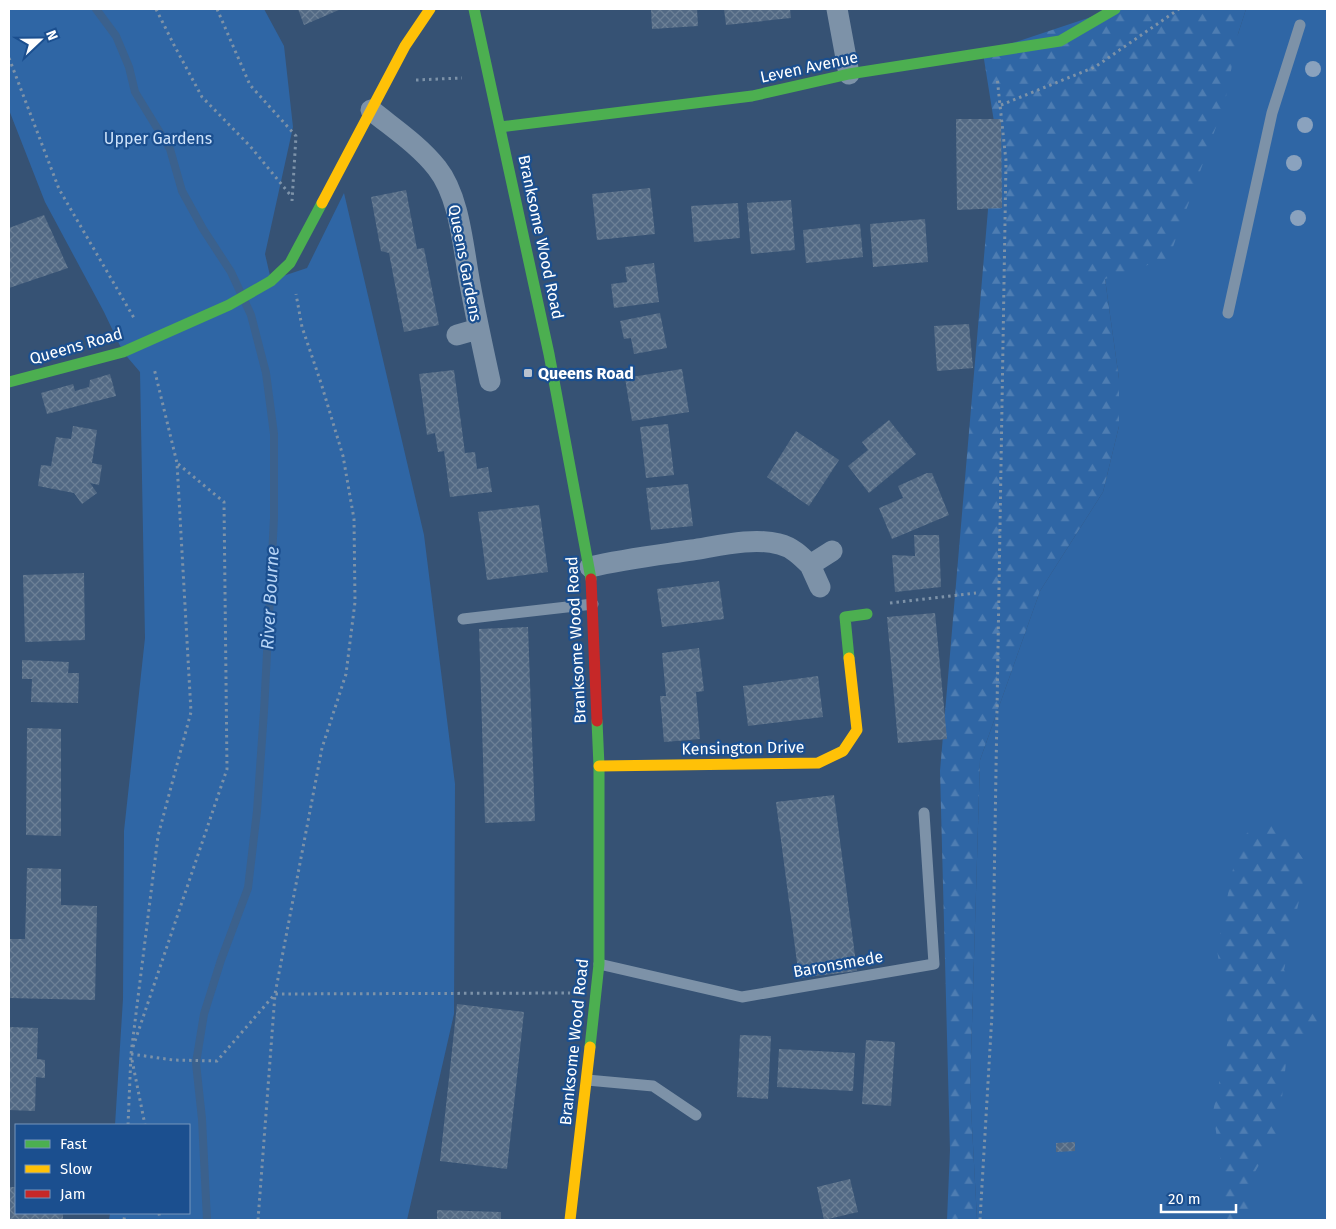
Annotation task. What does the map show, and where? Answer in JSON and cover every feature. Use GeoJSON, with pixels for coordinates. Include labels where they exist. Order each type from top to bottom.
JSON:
{"type":"FeatureCollection","features":[{"type":"Feature","properties":{"kind":"street","name":"Queens Road"},"geometry":{"type":"LineString","coordinates":[[9,382],[123,352],[229,305],[271,280],[290,263],[405,46],[430,9]]}},
{"type":"Feature","properties":{"kind":"street","name":"Branksome Wood Road"},"geometry":{"type":"LineString","coordinates":[[474,9],[549,354],[590,567],[593,604],[599,766],[599,964],[570,1220]]}},
{"type":"Feature","properties":{"kind":"street"},"geometry":{"type":"LineString","coordinates":[[837,9],[849,74]]}},
{"type":"Feature","properties":{"kind":"street","name":"Leven Avenue"},"geometry":{"type":"LineString","coordinates":[[500,127],[752,96],[849,74],[1060,41],[1114,9]]}},
{"type":"Feature","properties":{"kind":"street","name":"Queens Gardens"},"geometry":{"type":"LineString","coordinates":[[371,110],[421,152],[437,168],[446,181],[455,205],[478,329],[490,381]]}},
{"type":"Feature","properties":{"kind":"street","name":"Queens Gardens"},"geometry":{"type":"LineString","coordinates":[[457,335],[478,329]]}},
{"type":"Feature","properties":{"kind":"street"},"geometry":{"type":"LineString","coordinates":[[590,567],[613,561],[659,554],[762,542],[780,544],[794,550],[810,565],[820,587]]}},
{"type":"Feature","properties":{"kind":"street"},"geometry":{"type":"LineString","coordinates":[[810,565],[832,550]]}},
{"type":"Feature","properties":{"kind":"street","name":"Kensington Drive"},"geometry":{"type":"LineString","coordinates":[[599,766],[818,764],[843,751],[857,730],[845,617],[868,614]]}},
{"type":"Feature","properties":{"kind":"lane"},"geometry":{"type":"LineString","coordinates":[[1228,313],[1272,113],[1300,25]]}},
{"type":"Feature","properties":{"kind":"lane"},"geometry":{"type":"LineString","coordinates":[[463,618],[593,604]]}},
{"type":"Feature","properties":{"kind":"lane","name":"Baronsmede"},"geometry":{"type":"LineString","coordinates":[[599,964],[742,996],[934,964],[924,813]]}},
{"type":"Feature","properties":{"kind":"lane"},"geometry":{"type":"LineString","coordinates":[[587,1080],[653,1086],[696,1115]]}},
{"type":"Feature","properties":{"kind":"path"},"geometry":{"type":"LineString","coordinates":[[156,9],[202,97],[250,146],[292,198]]}},
{"type":"Feature","properties":{"kind":"path"},"geometry":{"type":"LineString","coordinates":[[217,9],[250,85],[296,136],[292,207]]}},
{"type":"Feature","properties":{"kind":"path"},"geometry":{"type":"LineString","coordinates":[[1001,105],[1095,67],[1179,9]]}},
{"type":"Feature","properties":{"kind":"path"},"geometry":{"type":"LineString","coordinates":[[980,1220],[993,1004],[1006,161],[1001,105],[993,52]]}},
{"type":"Feature","properties":{"kind":"path"},"geometry":{"type":"LineString","coordinates":[[9,58],[59,189],[147,340],[177,463],[191,712],[158,836],[131,1054],[128,1124]]}},
{"type":"Feature","properties":{"kind":"path"},"geometry":{"type":"LineString","coordinates":[[384,86],[407,81],[458,77],[492,86]]}},
{"type":"Feature","properties":{"kind":"path"},"geometry":{"type":"LineString","coordinates":[[258,1220],[275,994],[322,748],[346,674],[355,602],[354,519],[343,456],[302,327],[290,263]]}},
{"type":"Feature","properties":{"kind":"path"},"geometry":{"type":"LineString","coordinates":[[145,1124],[131,1054],[227,769],[224,502],[177,463]]}},
{"type":"Feature","properties":{"kind":"path"},"geometry":{"type":"LineString","coordinates":[[868,614],[886,603],[976,593]]}},
{"type":"Feature","properties":{"kind":"path"},"geometry":{"type":"LineString","coordinates":[[131,1054],[173,1060],[217,1061],[275,994],[596,993]]}},
{"type":"Feature","properties":{"kind":"green space","name":"Upper Gardens"},"geometry":{"type":"Polygon","coordinates":[[[9,9],[264,9],[284,46],[293,127],[265,254],[271,280],[307,268],[344,193],[424,535],[455,784],[454,1014],[407,1220],[109,1220],[110,1214],[190,1214],[190,1124],[115,1124],[123,999],[124,831],[145,638],[140,372],[123,352],[104,312],[45,202],[9,110],[9,9]]]}},
{"type":"Feature","properties":{"kind":"green space"},"geometry":{"type":"Polygon","coordinates":[[[1115,9],[1246,9],[1238,34],[1225,102],[1169,258],[1105,279],[1119,379],[1119,426],[1103,492],[1040,591],[980,760],[970,1089],[977,1220],[947,1220],[950,1150],[940,771],[995,128],[983,53],[1115,9]]]}},
{"type":"Feature","properties":{"kind":"green space"},"geometry":{"type":"Polygon","coordinates":[[[1246,9],[1327,9],[1327,1220],[977,1220],[970,1089],[980,760],[1040,591],[1103,492],[1119,426],[1119,379],[1105,279],[1238,34],[1246,9]]]}},
{"type":"Feature","properties":{"kind":"green space"},"geometry":{"type":"Polygon","coordinates":[[[1278,824],[1307,864],[1284,970],[1320,1020],[1286,1063],[1278,1132],[1252,1177],[1252,1220],[1227,1220],[1224,1183],[1213,1112],[1229,1035],[1217,949],[1238,844],[1253,826],[1278,824]]]}},
{"type":"Feature","properties":{"kind":"building"},"geometry":{"type":"Polygon","coordinates":[[[298,9],[341,9],[304,25],[298,9]]]}},
{"type":"Feature","properties":{"kind":"building"},"geometry":{"type":"Polygon","coordinates":[[[651,9],[697,9],[698,26],[652,29],[651,9]]]}},
{"type":"Feature","properties":{"kind":"building"},"geometry":{"type":"Polygon","coordinates":[[[724,9],[790,9],[791,18],[726,25],[724,9]]]}},
{"type":"Feature","properties":{"kind":"building"},"geometry":{"type":"Polygon","coordinates":[[[956,119],[1001,119],[1002,208],[957,210],[956,119]]]}},
{"type":"Feature","properties":{"kind":"building"},"geometry":{"type":"Polygon","coordinates":[[[650,188],[655,234],[597,240],[592,194],[650,188]]]}},
{"type":"Feature","properties":{"kind":"building"},"geometry":{"type":"Polygon","coordinates":[[[406,190],[417,249],[424,248],[439,325],[404,332],[389,253],[381,251],[371,197],[406,190]]]}},
{"type":"Feature","properties":{"kind":"building"},"geometry":{"type":"Polygon","coordinates":[[[791,200],[795,250],[751,254],[747,203],[791,200]]]}},
{"type":"Feature","properties":{"kind":"building"},"geometry":{"type":"Polygon","coordinates":[[[738,203],[740,238],[694,242],[691,206],[738,203]]]}},
{"type":"Feature","properties":{"kind":"building"},"geometry":{"type":"Polygon","coordinates":[[[44,215],[68,268],[9,288],[9,228],[44,215]]]}},
{"type":"Feature","properties":{"kind":"building"},"geometry":{"type":"Polygon","coordinates":[[[925,219],[928,262],[873,267],[870,224],[925,219]]]}},
{"type":"Feature","properties":{"kind":"building"},"geometry":{"type":"Polygon","coordinates":[[[860,224],[863,257],[806,263],[803,230],[860,224]]]}},
{"type":"Feature","properties":{"kind":"building"},"geometry":{"type":"Polygon","coordinates":[[[654,263],[659,302],[614,308],[611,284],[627,282],[625,267],[654,263]]]}},
{"type":"Feature","properties":{"kind":"building"},"geometry":{"type":"Polygon","coordinates":[[[660,313],[667,348],[634,354],[631,338],[624,339],[620,321],[660,313]]]}},
{"type":"Feature","properties":{"kind":"building"},"geometry":{"type":"Polygon","coordinates":[[[969,324],[973,368],[937,371],[934,326],[969,324]]]}},
{"type":"Feature","properties":{"kind":"building"},"geometry":{"type":"Polygon","coordinates":[[[682,369],[689,412],[632,421],[625,378],[682,369]]]}},
{"type":"Feature","properties":{"kind":"building"},"geometry":{"type":"Polygon","coordinates":[[[454,370],[465,453],[475,452],[477,469],[488,467],[492,492],[450,497],[444,451],[438,452],[435,433],[427,435],[419,374],[454,370]]]}},
{"type":"Feature","properties":{"kind":"building"},"geometry":{"type":"Polygon","coordinates":[[[110,374],[116,396],[47,414],[41,393],[73,384],[75,391],[89,387],[90,380],[110,374]]]}},
{"type":"Feature","properties":{"kind":"building"},"geometry":{"type":"Polygon","coordinates":[[[889,420],[916,454],[869,493],[848,466],[868,450],[862,442],[889,420]]]}},
{"type":"Feature","properties":{"kind":"building"},"geometry":{"type":"Polygon","coordinates":[[[668,424],[674,475],[646,478],[640,427],[668,424]]]}},
{"type":"Feature","properties":{"kind":"building"},"geometry":{"type":"Polygon","coordinates":[[[73,426],[97,430],[92,463],[102,465],[99,485],[90,483],[97,493],[82,504],[74,493],[38,486],[41,465],[51,466],[56,437],[71,439],[73,426]]]}},
{"type":"Feature","properties":{"kind":"building"},"geometry":{"type":"Polygon","coordinates":[[[796,431],[839,460],[809,506],[767,477],[796,431]]]}},
{"type":"Feature","properties":{"kind":"building"},"geometry":{"type":"Polygon","coordinates":[[[927,473],[932,473],[949,515],[892,539],[879,508],[903,498],[898,486],[927,473]]]}},
{"type":"Feature","properties":{"kind":"building"},"geometry":{"type":"Polygon","coordinates":[[[688,484],[693,526],[651,530],[646,488],[688,484]]]}},
{"type":"Feature","properties":{"kind":"building"},"geometry":{"type":"Polygon","coordinates":[[[539,505],[548,572],[487,580],[478,512],[539,505]]]}},
{"type":"Feature","properties":{"kind":"building"},"geometry":{"type":"Polygon","coordinates":[[[914,535],[939,535],[941,587],[895,592],[892,555],[915,556],[914,535]]]}},
{"type":"Feature","properties":{"kind":"building"},"geometry":{"type":"Polygon","coordinates":[[[84,573],[85,640],[25,642],[23,575],[84,573]]]}},
{"type":"Feature","properties":{"kind":"building"},"geometry":{"type":"Polygon","coordinates":[[[719,581],[724,619],[662,627],[657,589],[719,581]]]}},
{"type":"Feature","properties":{"kind":"building"},"geometry":{"type":"Polygon","coordinates":[[[935,613],[947,739],[898,743],[887,617],[935,613]]]}},
{"type":"Feature","properties":{"kind":"building"},"geometry":{"type":"Polygon","coordinates":[[[528,627],[535,821],[485,823],[479,629],[528,627]]]}},
{"type":"Feature","properties":{"kind":"building"},"geometry":{"type":"Polygon","coordinates":[[[699,648],[704,691],[696,692],[700,739],[664,742],[660,696],[666,696],[662,653],[699,648]]]}},
{"type":"Feature","properties":{"kind":"building"},"geometry":{"type":"Polygon","coordinates":[[[22,660],[69,662],[68,673],[79,673],[78,703],[31,702],[32,679],[22,679],[22,660]]]}},
{"type":"Feature","properties":{"kind":"building"},"geometry":{"type":"Polygon","coordinates":[[[818,676],[823,717],[748,726],[743,686],[818,676]]]}},
{"type":"Feature","properties":{"kind":"building"},"geometry":{"type":"Polygon","coordinates":[[[27,728],[61,729],[61,836],[26,835],[27,728]]]}},
{"type":"Feature","properties":{"kind":"building"},"geometry":{"type":"Polygon","coordinates":[[[834,795],[857,971],[799,978],[776,802],[834,795]]]}},
{"type":"Feature","properties":{"kind":"building"},"geometry":{"type":"Polygon","coordinates":[[[27,868],[61,869],[61,905],[97,906],[95,1000],[9,998],[10,939],[25,939],[27,868]]]}},
{"type":"Feature","properties":{"kind":"building"},"geometry":{"type":"Polygon","coordinates":[[[457,1004],[524,1012],[507,1169],[440,1161],[457,1004]]]}},
{"type":"Feature","properties":{"kind":"building"},"geometry":{"type":"Polygon","coordinates":[[[9,1027],[38,1028],[37,1059],[45,1060],[45,1078],[36,1077],[35,1111],[9,1110],[9,1027]]]}},
{"type":"Feature","properties":{"kind":"building"},"geometry":{"type":"Polygon","coordinates":[[[740,1035],[771,1036],[768,1099],[737,1097],[740,1035]]]}},
{"type":"Feature","properties":{"kind":"building"},"geometry":{"type":"Polygon","coordinates":[[[866,1040],[895,1042],[891,1106],[862,1104],[866,1040]]]}},
{"type":"Feature","properties":{"kind":"building"},"geometry":{"type":"Polygon","coordinates":[[[779,1049],[855,1053],[853,1091],[777,1087],[779,1049]]]}},
{"type":"Feature","properties":{"kind":"building"},"geometry":{"type":"Polygon","coordinates":[[[1075,1142],[1075,1151],[1056,1152],[1056,1143],[1075,1142]]]}},
{"type":"Feature","properties":{"kind":"building"},"geometry":{"type":"Polygon","coordinates":[[[850,1179],[858,1212],[824,1220],[817,1187],[850,1179]]]}},
{"type":"Feature","properties":{"kind":"building"},"geometry":{"type":"Polygon","coordinates":[[[9,1187],[15,1187],[15,1214],[63,1214],[63,1220],[9,1220],[9,1187]]]}},
{"type":"Feature","properties":{"kind":"building"},"geometry":{"type":"Polygon","coordinates":[[[437,1210],[501,1212],[501,1220],[437,1220],[437,1210]]]}},
{"type":"Feature","properties":{"kind":"waterway","name":"River Bourne"},"geometry":{"type":"LineString","coordinates":[[96,9],[116,36],[129,67],[135,92],[170,149],[182,191],[203,229],[231,272],[251,315],[266,373],[274,434],[274,518],[264,711],[257,811],[248,888],[221,960],[204,1014],[196,1063],[202,1119],[207,1220]]}},
{"type":"Feature","properties":{"kind":"traffic: fast"},"geometry":{"type":"LineString","coordinates":[[474,9],[549,354],[591,579]]}},
{"type":"Feature","properties":{"kind":"traffic: fast"},"geometry":{"type":"LineString","coordinates":[[500,127],[752,96],[849,74],[1060,41],[1115,9]]}},
{"type":"Feature","properties":{"kind":"traffic: fast"},"geometry":{"type":"LineString","coordinates":[[9,382],[123,352],[229,305],[271,281],[290,263],[322,203]]}},
{"type":"Feature","properties":{"kind":"traffic: fast"},"geometry":{"type":"LineString","coordinates":[[849,658],[845,617],[867,614]]}},
{"type":"Feature","properties":{"kind":"traffic: fast"},"geometry":{"type":"LineString","coordinates":[[590,1047],[599,964],[599,766],[597,721]]}},
{"type":"Feature","properties":{"kind":"traffic: slow"},"geometry":{"type":"LineString","coordinates":[[322,203],[405,46],[430,9]]}},
{"type":"Feature","properties":{"kind":"traffic: slow"},"geometry":{"type":"LineString","coordinates":[[599,766],[818,763],[843,751],[857,730],[849,658]]}},
{"type":"Feature","properties":{"kind":"traffic: slow"},"geometry":{"type":"LineString","coordinates":[[570,1220],[590,1047]]}},
{"type":"Feature","properties":{"kind":"traffic: jam"},"geometry":{"type":"LineString","coordinates":[[591,579],[597,721]]}},
{"type":"Feature","properties":{"kind":"place","name":"Queens Road"},"geometry":{"type":"Point","coordinates":[528,373]}}]}
